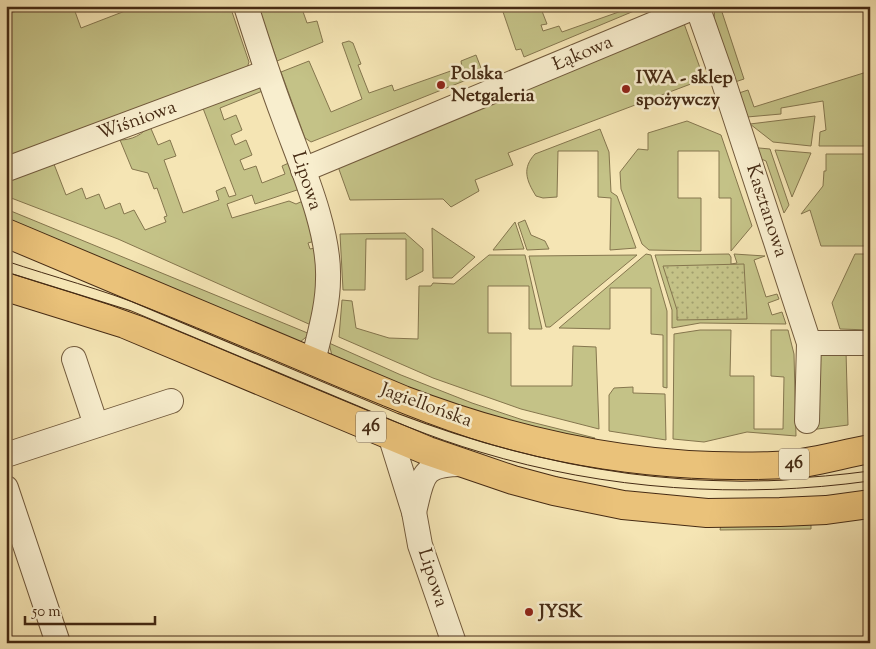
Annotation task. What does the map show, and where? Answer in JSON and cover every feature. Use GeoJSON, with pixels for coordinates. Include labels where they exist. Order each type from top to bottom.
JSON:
{"type":"FeatureCollection","features":[{"type":"Feature","properties":{"kind":"main road","name":"Jagiellońska"},"geometry":{"type":"LineString","coordinates":[[6,234],[403,400],[456,419],[534,441],[602,455],[674,463],[773,466],[816,462],[870,449]]}},
{"type":"Feature","properties":{"kind":"main road","name":"Jagiellońska"},"geometry":{"type":"LineString","coordinates":[[6,287],[125,324],[390,435],[462,464],[512,480],[576,496],[623,505],[707,513],[826,510],[870,504]]}},
{"type":"Feature","properties":{"kind":"street","name":"Lipowa"},"geometry":{"type":"LineString","coordinates":[[246,6],[267,72],[304,170],[324,237],[328,278],[324,314],[313,362]]}},
{"type":"Feature","properties":{"kind":"street","name":"Łąkowa"},"geometry":{"type":"LineString","coordinates":[[304,170],[697,6]]}},
{"type":"Feature","properties":{"kind":"street","name":"Kasztanowa"},"geometry":{"type":"LineString","coordinates":[[697,6],[725,85],[809,343],[807,421]]}},
{"type":"Feature","properties":{"kind":"street","name":"Wiśniowa"},"geometry":{"type":"LineString","coordinates":[[7,169],[267,72]]}},
{"type":"Feature","properties":{"kind":"street"},"geometry":{"type":"LineString","coordinates":[[809,343],[870,343]]}},
{"type":"Feature","properties":{"kind":"street"},"geometry":{"type":"LineString","coordinates":[[74,359],[96,425]]}},
{"type":"Feature","properties":{"kind":"street"},"geometry":{"type":"LineString","coordinates":[[6,455],[171,401]]}},
{"type":"Feature","properties":{"kind":"street","name":"Lipowa"},"geometry":{"type":"LineString","coordinates":[[390,435],[414,512],[420,545],[454,643]]}},
{"type":"Feature","properties":{"kind":"street","name":"Lipowa"},"geometry":{"type":"LineString","coordinates":[[414,512],[423,477],[427,471],[436,466],[462,464]]}},
{"type":"Feature","properties":{"kind":"street"},"geometry":{"type":"LineString","coordinates":[[6,488],[58,643]]}},
{"type":"Feature","properties":{"kind":"shaded area"},"geometry":{"type":"Polygon","coordinates":[[[21,6],[73,6],[81,28],[138,6],[230,6],[249,62],[247,68],[6,161],[6,15],[22,9],[21,6]]]}},
{"type":"Feature","properties":{"kind":"shaded area"},"geometry":{"type":"Polygon","coordinates":[[[258,6],[301,6],[307,23],[317,21],[323,42],[277,61],[258,6]]]}},
{"type":"Feature","properties":{"kind":"shaded area"},"geometry":{"type":"Polygon","coordinates":[[[501,6],[540,6],[547,24],[541,25],[543,31],[559,26],[562,32],[630,8],[630,6],[646,6],[524,57],[521,49],[516,50],[501,6]]]}},
{"type":"Feature","properties":{"kind":"shaded area"},"geometry":{"type":"Polygon","coordinates":[[[715,6],[720,6],[744,79],[735,82],[714,18],[715,6]]]}},
{"type":"Feature","properties":{"kind":"shaded area"},"geometry":{"type":"Polygon","coordinates":[[[682,18],[704,79],[508,153],[513,165],[475,180],[479,191],[451,207],[443,199],[350,200],[336,161],[682,18]]]}},
{"type":"Feature","properties":{"kind":"shaded area"},"geometry":{"type":"Polygon","coordinates":[[[349,41],[353,43],[361,64],[358,65],[369,93],[392,85],[394,91],[462,67],[461,61],[476,55],[481,68],[472,71],[474,77],[311,142],[305,138],[281,72],[309,61],[331,112],[362,99],[342,43],[349,41]]]}},
{"type":"Feature","properties":{"kind":"shaded area"},"geometry":{"type":"Polygon","coordinates":[[[870,71],[870,146],[819,146],[820,132],[826,130],[823,101],[781,108],[781,114],[747,117],[739,93],[748,90],[754,107],[870,71]]]}},
{"type":"Feature","properties":{"kind":"shaded area"},"geometry":{"type":"Polygon","coordinates":[[[250,84],[265,90],[220,108],[224,120],[236,115],[242,130],[231,135],[235,145],[246,140],[252,155],[240,160],[244,170],[256,166],[262,183],[285,174],[282,166],[291,162],[300,189],[255,204],[252,195],[227,204],[232,218],[289,201],[296,204],[305,200],[315,241],[308,243],[310,249],[315,248],[319,279],[311,325],[118,239],[6,196],[6,177],[52,159],[66,195],[82,188],[86,199],[99,194],[105,209],[120,203],[124,214],[134,210],[145,230],[166,222],[164,217],[167,216],[157,188],[154,189],[148,173],[132,169],[120,140],[137,136],[149,124],[158,145],[170,140],[176,156],[164,160],[183,213],[219,200],[216,191],[225,187],[229,197],[236,195],[201,103],[250,84]]]}},
{"type":"Feature","properties":{"kind":"shaded area"},"geometry":{"type":"Polygon","coordinates":[[[815,116],[811,146],[773,142],[750,124],[815,116]]]}},
{"type":"Feature","properties":{"kind":"shaded area"},"geometry":{"type":"Polygon","coordinates":[[[687,121],[721,135],[752,226],[731,251],[731,198],[719,198],[719,151],[678,151],[678,198],[701,198],[701,251],[649,250],[642,244],[621,189],[620,172],[638,149],[648,150],[648,133],[687,121]]]}},
{"type":"Feature","properties":{"kind":"shaded area"},"geometry":{"type":"Polygon","coordinates":[[[600,129],[609,152],[611,192],[617,196],[636,248],[610,250],[611,198],[598,197],[598,151],[558,151],[557,197],[543,198],[536,196],[528,179],[528,164],[535,154],[600,129]]]}},
{"type":"Feature","properties":{"kind":"shaded area"},"geometry":{"type":"Polygon","coordinates":[[[748,147],[770,149],[789,205],[784,213],[766,161],[754,156],[748,147]]]}},
{"type":"Feature","properties":{"kind":"shaded area"},"geometry":{"type":"Polygon","coordinates":[[[775,150],[811,153],[792,197],[775,150]]]}},
{"type":"Feature","properties":{"kind":"shaded area"},"geometry":{"type":"Polygon","coordinates":[[[826,154],[870,154],[870,246],[821,246],[810,210],[801,214],[823,186],[824,171],[826,171],[826,154]]]}},
{"type":"Feature","properties":{"kind":"shaded area"},"geometry":{"type":"Polygon","coordinates":[[[6,209],[310,334],[300,342],[290,342],[6,224],[6,209]]]}},
{"type":"Feature","properties":{"kind":"shaded area"},"geometry":{"type":"Polygon","coordinates":[[[525,220],[531,235],[545,241],[549,249],[527,250],[518,223],[525,220]]]}},
{"type":"Feature","properties":{"kind":"shaded area"},"geometry":{"type":"Polygon","coordinates":[[[515,222],[524,249],[493,250],[515,222]]]}},
{"type":"Feature","properties":{"kind":"shaded area"},"geometry":{"type":"Polygon","coordinates":[[[432,228],[475,257],[452,278],[433,278],[432,228]]]}},
{"type":"Feature","properties":{"kind":"shaded area"},"geometry":{"type":"Polygon","coordinates":[[[405,233],[423,249],[423,271],[406,280],[406,239],[366,239],[365,290],[343,290],[340,234],[405,233]]]}},
{"type":"Feature","properties":{"kind":"shaded area"},"geometry":{"type":"Polygon","coordinates":[[[646,254],[651,255],[667,311],[667,388],[663,387],[663,335],[651,334],[651,288],[610,288],[610,329],[559,328],[646,254]]]}},
{"type":"Feature","properties":{"kind":"shaded area"},"geometry":{"type":"Polygon","coordinates":[[[729,254],[731,264],[737,263],[734,254],[765,256],[754,260],[766,297],[777,294],[779,299],[768,303],[772,315],[782,312],[786,324],[700,323],[672,328],[672,310],[655,255],[729,254]]]}},
{"type":"Feature","properties":{"kind":"shaded area"},"geometry":{"type":"Polygon","coordinates":[[[855,254],[870,254],[870,330],[840,329],[832,303],[855,254]]]}},
{"type":"Feature","properties":{"kind":"shaded area"},"geometry":{"type":"Polygon","coordinates":[[[489,255],[525,255],[542,329],[529,329],[529,286],[488,286],[488,333],[511,333],[511,386],[572,386],[573,346],[596,347],[599,429],[521,409],[433,378],[339,337],[342,300],[352,301],[356,328],[389,338],[418,339],[419,286],[431,286],[433,283],[454,284],[489,255]]]}},
{"type":"Feature","properties":{"kind":"shaded area"},"geometry":{"type":"Polygon","coordinates":[[[637,255],[550,327],[546,327],[529,256],[637,255]]]}},
{"type":"Feature","properties":{"kind":"shaded area"},"geometry":{"type":"Polygon","coordinates":[[[744,264],[747,319],[677,320],[677,310],[663,266],[744,264]]]}},
{"type":"Feature","properties":{"kind":"shaded area"},"geometry":{"type":"Polygon","coordinates":[[[700,330],[731,330],[730,376],[754,376],[754,429],[783,429],[784,377],[771,376],[771,330],[788,330],[794,354],[796,436],[747,432],[704,442],[673,439],[674,334],[700,330]]]}},
{"type":"Feature","properties":{"kind":"shaded area"},"geometry":{"type":"Polygon","coordinates":[[[329,343],[401,375],[472,403],[523,420],[595,438],[593,441],[455,408],[332,356],[329,343]]]}},
{"type":"Feature","properties":{"kind":"shaded area"},"geometry":{"type":"Polygon","coordinates":[[[846,351],[848,425],[810,430],[813,354],[846,351]]]}},
{"type":"Feature","properties":{"kind":"shaded area"},"geometry":{"type":"Polygon","coordinates":[[[633,387],[633,393],[665,394],[666,440],[609,431],[609,395],[614,388],[633,387]]]}},
{"type":"Feature","properties":{"kind":"shaded area"},"geometry":{"type":"Polygon","coordinates":[[[721,524],[811,524],[811,529],[720,530],[721,524]]]}},
{"type":"Feature","properties":{"kind":"tram line"},"geometry":{"type":"LineString","coordinates":[[6,261],[131,301],[405,415],[470,438],[515,451],[603,469],[691,478],[781,479],[870,471]]}},
{"type":"Feature","properties":{"kind":"tram line"},"geometry":{"type":"LineString","coordinates":[[6,272],[144,317],[427,434],[480,452],[528,465],[624,483],[674,488],[772,489],[870,481]]}},
{"type":"Feature","properties":{"kind":"place","name":"Polska Netgaleria"},"geometry":{"type":"Point","coordinates":[441,85]}},
{"type":"Feature","properties":{"kind":"place","name":"IWA - sklep spożywczy"},"geometry":{"type":"Point","coordinates":[626,89]}},
{"type":"Feature","properties":{"kind":"place","name":"JYSK"},"geometry":{"type":"Point","coordinates":[529,612]}}]}
